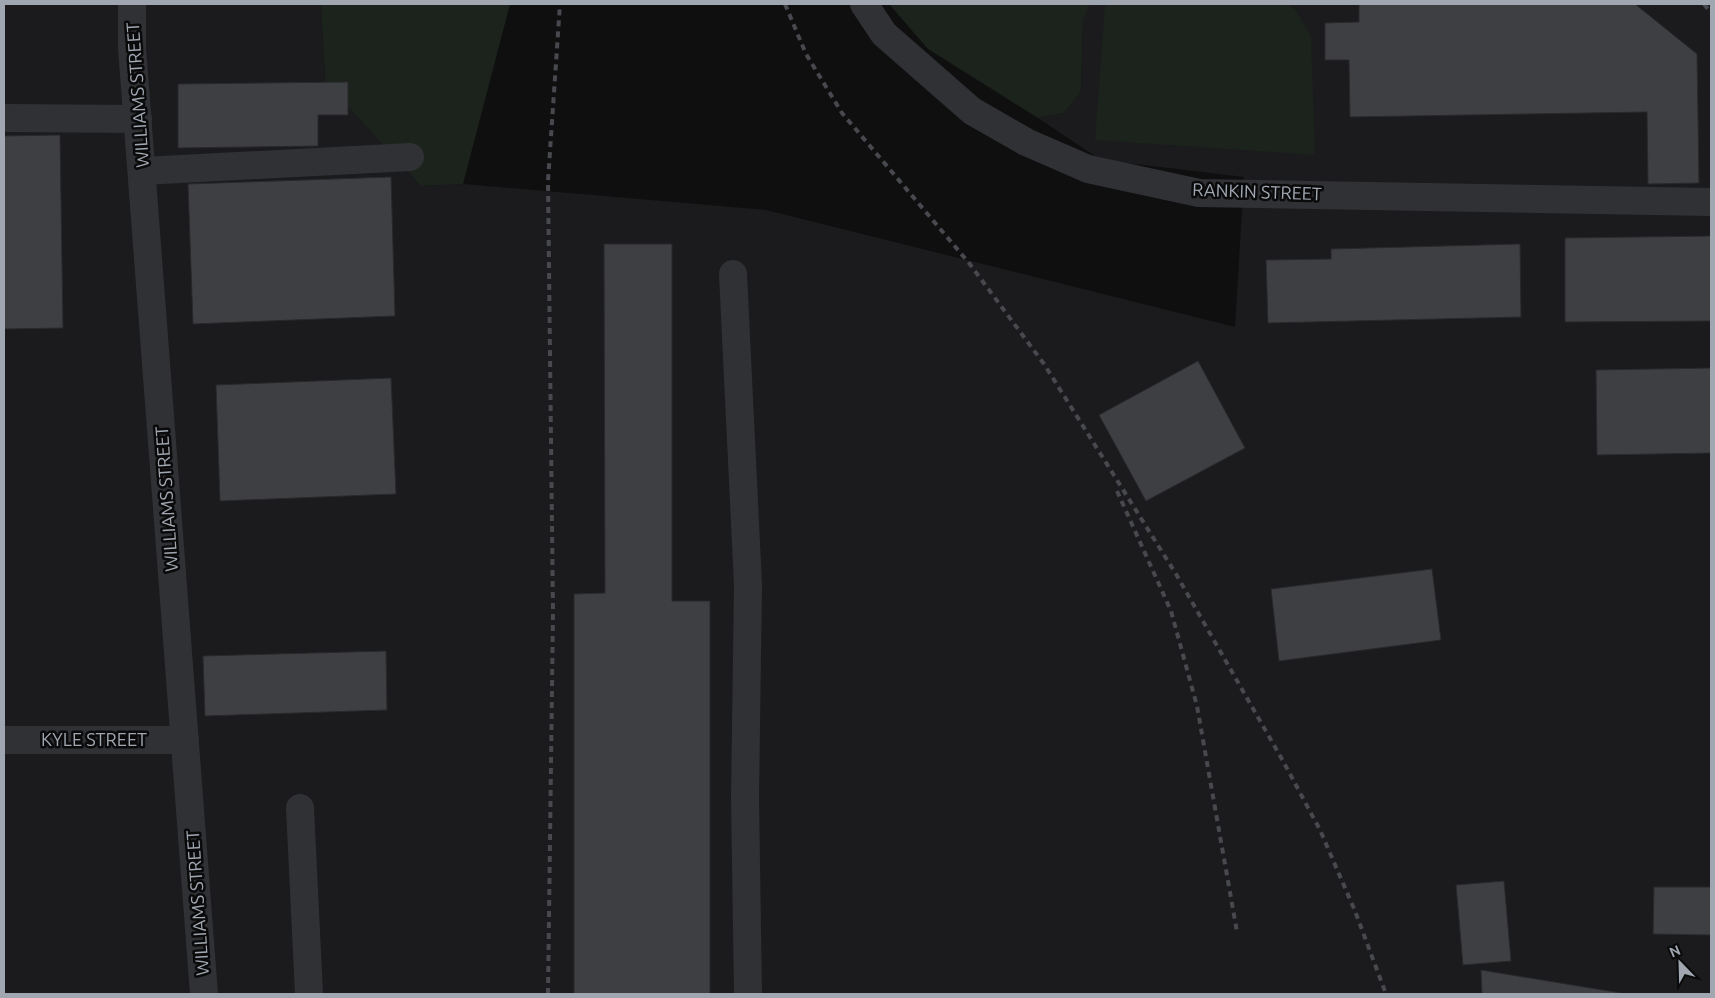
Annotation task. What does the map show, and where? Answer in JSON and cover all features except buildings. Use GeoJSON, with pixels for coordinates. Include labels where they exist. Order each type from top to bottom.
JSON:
{"type":"FeatureCollection","features":[{"type":"Feature","properties":{"kind":"street","name":"WILLIAMS STREET"},"geometry":{"type":"LineString","coordinates":[[132,4],[132,48],[143,171],[204,994]]}},
{"type":"Feature","properties":{"kind":"street","name":"RANKIN STREET"},"geometry":{"type":"LineString","coordinates":[[864,4],[884,34],[972,111],[1026,142],[1088,169],[1199,193],[1711,202]]}},
{"type":"Feature","properties":{"kind":"street"},"geometry":{"type":"LineString","coordinates":[[4,118],[138,119]]}},
{"type":"Feature","properties":{"kind":"street"},"geometry":{"type":"LineString","coordinates":[[143,171],[410,157]]}},
{"type":"Feature","properties":{"kind":"street"},"geometry":{"type":"LineString","coordinates":[[733,274],[748,585],[745,798],[748,994]]}},
{"type":"Feature","properties":{"kind":"street","name":"KYLE STREET"},"geometry":{"type":"LineString","coordinates":[[4,740],[185,740]]}},
{"type":"Feature","properties":{"kind":"street"},"geometry":{"type":"LineString","coordinates":[[300,808],[309,994]]}},
{"type":"Feature","properties":{"kind":"shaded area"},"geometry":{"type":"Polygon","coordinates":[[[4,4],[321,4],[325,82],[421,186],[463,184],[766,210],[1235,327],[1244,177],[1101,160],[1038,118],[1064,113],[1081,91],[1083,21],[1090,4],[1711,4],[1711,994],[4,994],[4,4]]]}},
{"type":"Feature","properties":{"kind":"shaded area"},"geometry":{"type":"Polygon","coordinates":[[[321,4],[510,4],[463,184],[421,186],[325,82],[321,4]]]}},
{"type":"Feature","properties":{"kind":"shaded area"},"geometry":{"type":"Polygon","coordinates":[[[889,4],[1090,4],[1083,21],[1081,91],[1064,113],[1038,118],[928,49],[889,4]]]}},
{"type":"Feature","properties":{"kind":"shaded area"},"geometry":{"type":"Polygon","coordinates":[[[1105,4],[1288,4],[1297,12],[1311,36],[1315,155],[1095,140],[1105,4]]]}},
{"type":"Feature","properties":{"kind":"railway"},"geometry":{"type":"LineString","coordinates":[[548,994],[553,612],[548,181],[560,4]]}},
{"type":"Feature","properties":{"kind":"railway"},"geometry":{"type":"LineString","coordinates":[[785,4],[806,54],[842,113],[969,263],[1044,364],[1176,574],[1283,761],[1320,830],[1355,911],[1386,994]]}},
{"type":"Feature","properties":{"kind":"railway"},"geometry":{"type":"LineString","coordinates":[[1704,4],[1711,13]]}},
{"type":"Feature","properties":{"kind":"railway"},"geometry":{"type":"LineString","coordinates":[[1117,491],[1171,611],[1197,706],[1237,932]]}}]}
